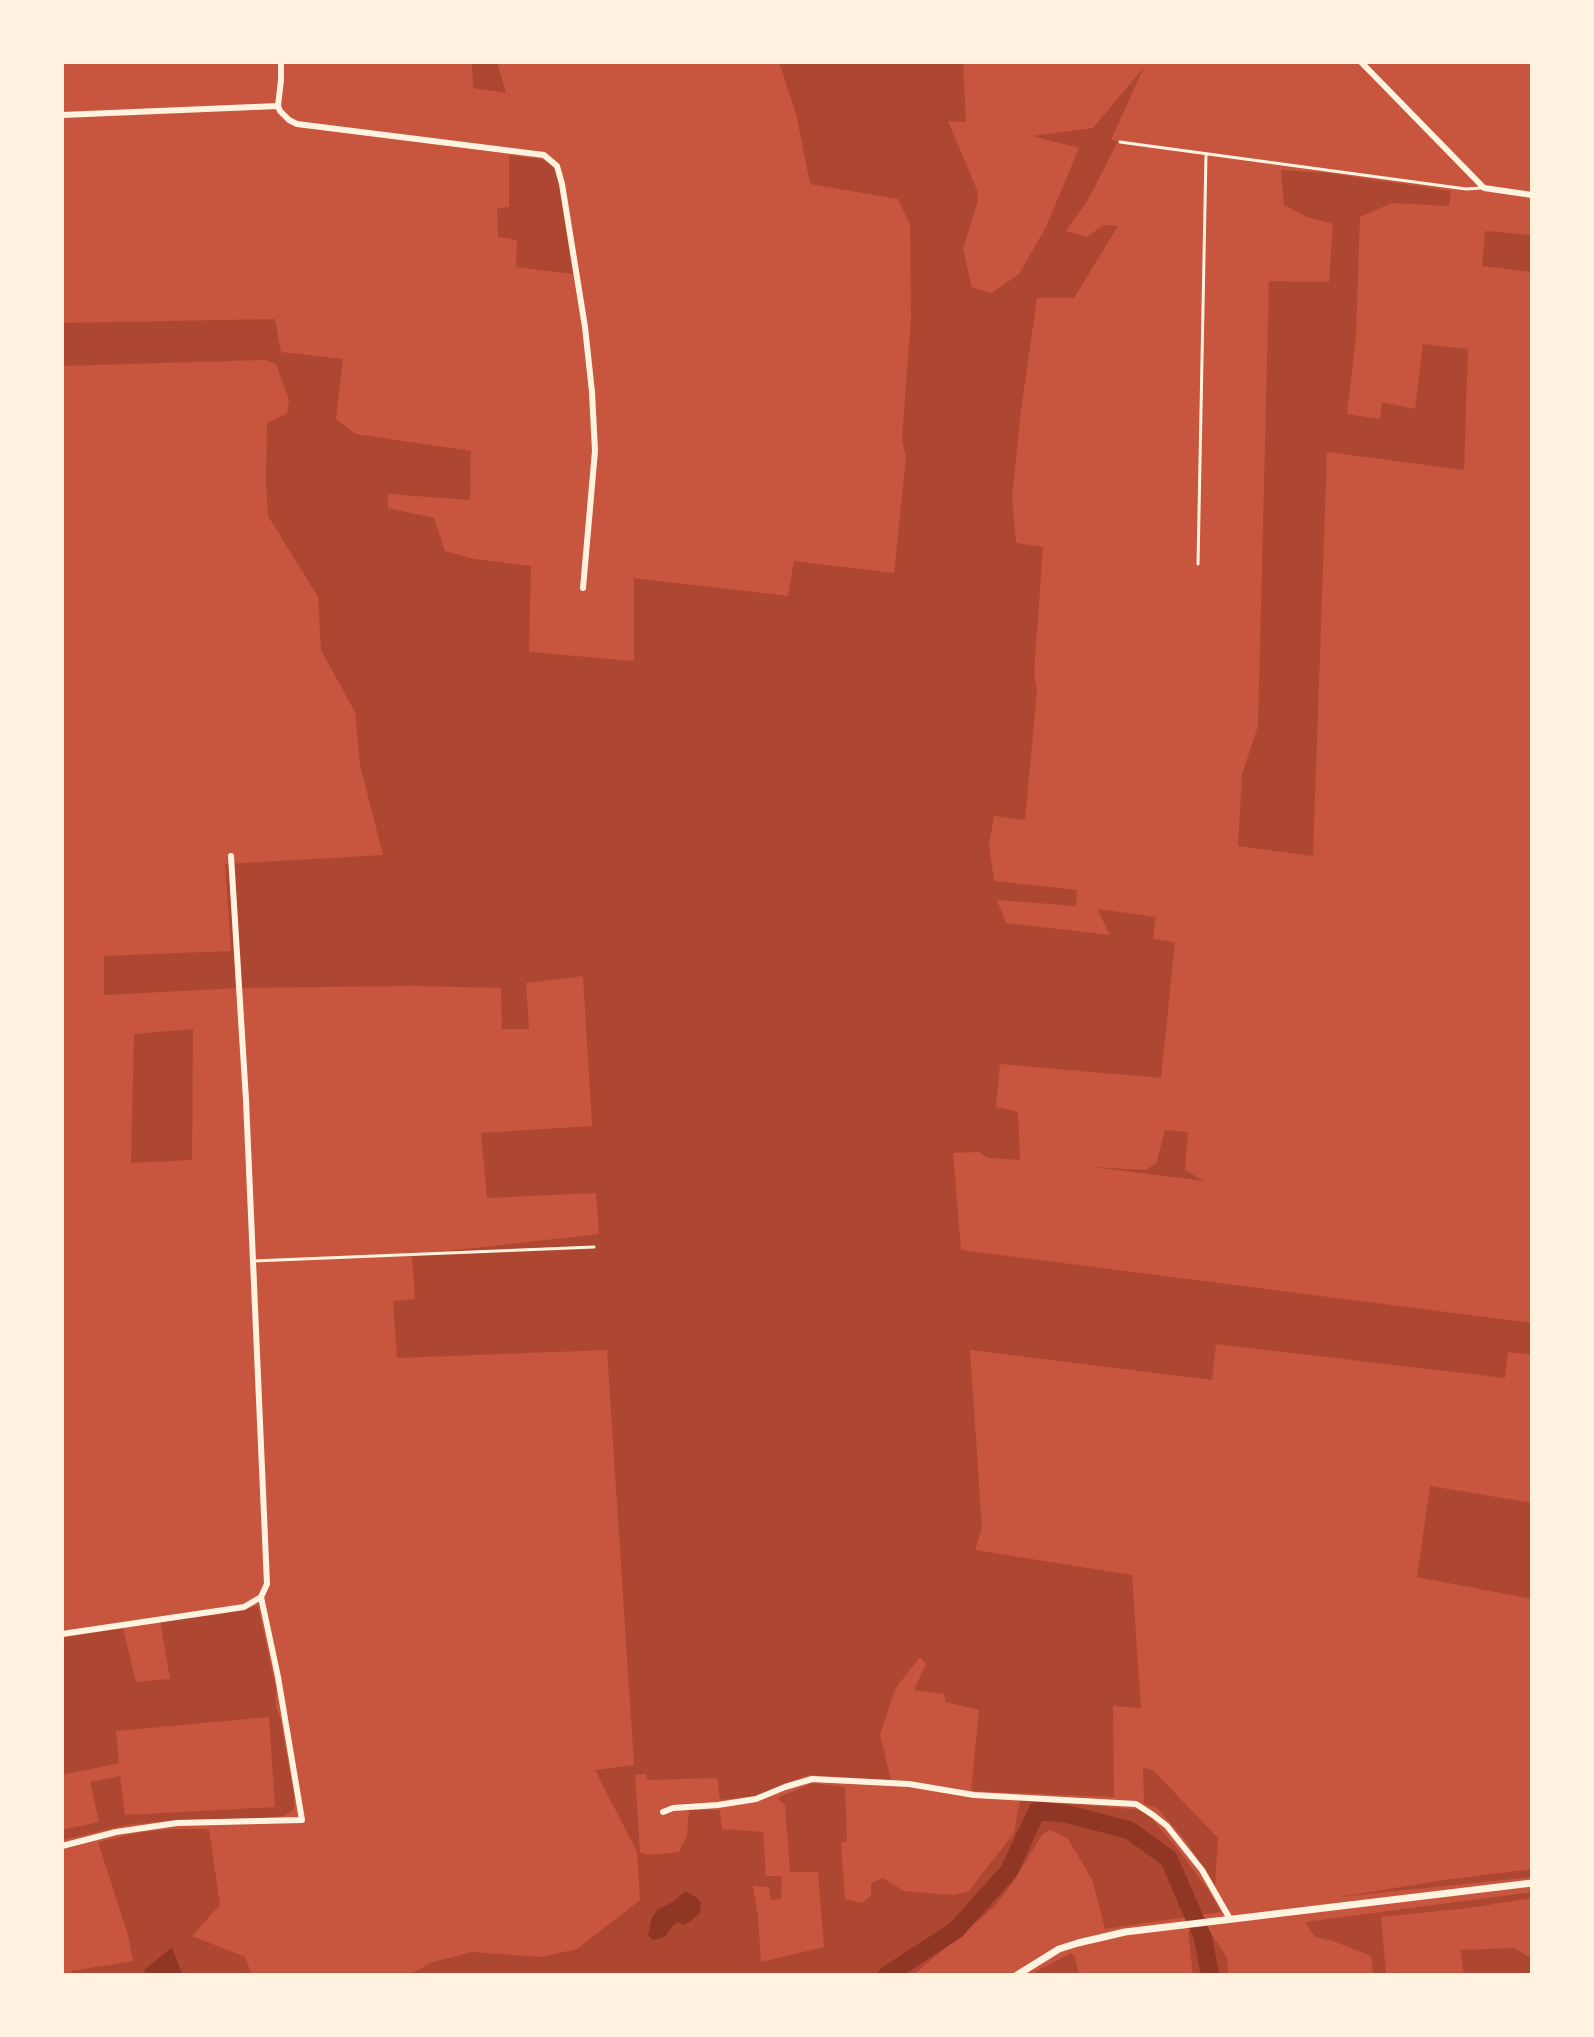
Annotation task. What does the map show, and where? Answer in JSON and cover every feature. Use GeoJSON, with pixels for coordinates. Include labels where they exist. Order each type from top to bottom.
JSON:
{"type":"FeatureCollection","features":[{"type":"Feature","properties":{"kind":"street"},"geometry":{"type":"LineString","coordinates":[[281,62],[278,106],[289,120],[297,124],[544,155],[557,166],[580,298],[592,392],[595,451],[583,588]]}},
{"type":"Feature","properties":{"kind":"street"},"geometry":{"type":"LineString","coordinates":[[1361,62],[1484,188],[1532,195]]}},
{"type":"Feature","properties":{"kind":"street"},"geometry":{"type":"LineString","coordinates":[[62,115],[278,106]]}},
{"type":"Feature","properties":{"kind":"street"},"geometry":{"type":"LineString","coordinates":[[62,1634],[244,1607],[261,1597],[267,1584],[231,856]]}},
{"type":"Feature","properties":{"kind":"street"},"geometry":{"type":"LineString","coordinates":[[62,1846],[116,1832],[177,1823],[302,1820],[261,1597]]}},
{"type":"Feature","properties":{"kind":"street"},"geometry":{"type":"LineString","coordinates":[[663,1812],[673,1808],[756,1799],[812,1779],[909,1784],[974,1795],[1136,1804],[1167,1826],[1202,1870],[1230,1919]]}},
{"type":"Feature","properties":{"kind":"street"},"geometry":{"type":"LineString","coordinates":[[1017,1975],[1059,1949],[1125,1932],[1532,1883]]}},
{"type":"Feature","properties":{"kind":"lane"},"geometry":{"type":"LineString","coordinates":[[1120,142],[1466,189],[1484,188]]}},
{"type":"Feature","properties":{"kind":"lane"},"geometry":{"type":"LineString","coordinates":[[1198,564],[1206,154]]}},
{"type":"Feature","properties":{"kind":"lane"},"geometry":{"type":"LineString","coordinates":[[253,1261],[594,1247]]}},
{"type":"Feature","properties":{"kind":"shaded area"},"geometry":{"type":"Polygon","coordinates":[[[472,62],[497,62],[506,93],[473,88],[472,62]]]}},
{"type":"Feature","properties":{"kind":"shaded area"},"geometry":{"type":"Polygon","coordinates":[[[779,62],[963,62],[966,122],[948,121],[977,190],[978,201],[963,249],[972,288],[992,293],[1019,274],[1046,227],[1079,148],[1032,136],[1093,128],[1144,67],[1111,140],[1118,141],[1088,200],[1066,231],[1087,237],[1103,225],[1118,226],[1074,298],[1037,298],[1012,498],[1016,543],[1043,547],[1034,674],[1037,691],[1025,820],[994,816],[989,844],[994,881],[1077,890],[1076,906],[997,900],[1006,923],[1110,935],[1097,909],[1156,917],[1153,939],[1175,942],[1161,1078],[1000,1064],[996,1107],[1018,1112],[1020,1160],[988,1158],[979,1152],[953,1153],[961,1250],[1532,1323],[1532,1355],[1508,1352],[1505,1378],[1216,1344],[1212,1380],[970,1350],[982,1528],[975,1550],[1132,1575],[1141,1708],[1113,1706],[1114,1797],[971,1791],[979,1710],[946,1702],[944,1694],[914,1690],[926,1664],[920,1657],[895,1689],[880,1735],[891,1780],[808,1775],[755,1796],[720,1800],[717,1778],[647,1780],[646,1774],[635,1775],[640,1852],[647,1855],[679,1852],[687,1835],[689,1810],[720,1810],[722,1829],[763,1832],[766,1876],[782,1876],[781,1899],[771,1900],[769,1887],[753,1886],[761,1962],[824,1947],[818,1872],[790,1872],[785,1805],[777,1798],[813,1783],[845,1787],[847,1841],[841,1843],[845,1899],[862,1903],[871,1896],[871,1883],[883,1878],[904,1891],[952,1895],[968,1892],[1014,1833],[1020,1800],[1144,1810],[1178,1849],[1221,1912],[1105,1929],[1092,1879],[1068,1839],[1050,1830],[1042,1835],[994,1907],[913,1975],[408,1975],[433,1962],[472,1952],[541,1957],[577,1949],[640,1900],[637,1852],[595,1770],[634,1765],[607,1350],[397,1358],[393,1301],[415,1299],[412,1255],[599,1234],[596,1193],[487,1198],[481,1133],[592,1126],[583,976],[526,983],[529,1029],[502,1029],[501,988],[238,988],[104,995],[104,956],[231,951],[225,864],[383,855],[360,765],[355,712],[321,650],[318,597],[268,516],[267,423],[287,414],[289,400],[276,364],[265,360],[62,366],[62,323],[275,319],[281,352],[343,359],[336,419],[356,434],[471,451],[470,500],[388,494],[388,508],[434,518],[445,551],[475,559],[531,566],[529,652],[634,661],[634,578],[788,596],[794,561],[894,573],[906,458],[902,438],[911,317],[910,225],[898,199],[810,184],[796,114],[779,62]],[[685,1891],[657,1910],[672,1927],[679,1922],[685,1891]]]}},
{"type":"Feature","properties":{"kind":"shaded area"},"geometry":{"type":"Polygon","coordinates":[[[509,155],[544,160],[555,169],[573,274],[516,267],[517,240],[498,237],[497,208],[509,207],[509,155]]]}},
{"type":"Feature","properties":{"kind":"shaded area"},"geometry":{"type":"Polygon","coordinates":[[[1281,170],[1327,173],[1451,191],[1449,206],[1392,203],[1360,217],[1356,337],[1347,414],[1380,419],[1382,402],[1415,409],[1423,344],[1468,349],[1464,470],[1327,452],[1313,856],[1238,846],[1242,774],[1258,726],[1269,281],[1329,282],[1333,224],[1307,217],[1284,205],[1281,170]]]}},
{"type":"Feature","properties":{"kind":"shaded area"},"geometry":{"type":"Polygon","coordinates":[[[1485,231],[1532,235],[1532,272],[1482,266],[1485,231]]]}},
{"type":"Feature","properties":{"kind":"shaded area"},"geometry":{"type":"Polygon","coordinates":[[[193,1029],[192,1160],[131,1163],[134,1034],[193,1029]]]}},
{"type":"Feature","properties":{"kind":"shaded area"},"geometry":{"type":"Polygon","coordinates":[[[1165,1130],[1188,1132],[1185,1170],[1204,1181],[1093,1167],[1145,1170],[1156,1164],[1165,1130]]]}},
{"type":"Feature","properties":{"kind":"shaded area"},"geometry":{"type":"Polygon","coordinates":[[[1430,1486],[1532,1503],[1532,1599],[1417,1577],[1430,1486]]]}},
{"type":"Feature","properties":{"kind":"shaded area"},"geometry":{"type":"Polygon","coordinates":[[[258,1606],[276,1688],[276,1706],[294,1795],[294,1809],[284,1816],[127,1825],[62,1840],[62,1830],[99,1822],[90,1782],[120,1776],[125,1815],[275,1807],[269,1717],[116,1731],[119,1763],[62,1775],[62,1638],[123,1628],[136,1682],[170,1679],[160,1621],[222,1614],[258,1606]]]}},
{"type":"Feature","properties":{"kind":"shaded area"},"geometry":{"type":"Polygon","coordinates":[[[1143,1768],[1153,1770],[1218,1838],[1215,1887],[1186,1841],[1157,1808],[1144,1804],[1143,1768]]]}},
{"type":"Feature","properties":{"kind":"shaded area"},"geometry":{"type":"Polygon","coordinates":[[[172,1829],[209,1829],[220,1905],[192,1936],[245,1957],[252,1975],[182,1975],[172,1947],[144,1970],[145,1975],[72,1975],[71,1971],[133,1961],[128,1935],[98,1842],[172,1829]]]}},
{"type":"Feature","properties":{"kind":"shaded area"},"geometry":{"type":"Polygon","coordinates":[[[1532,1869],[1532,1877],[1339,1897],[1444,1880],[1532,1869]]]}},
{"type":"Feature","properties":{"kind":"shaded area"},"geometry":{"type":"Polygon","coordinates":[[[685,1891],[701,1903],[700,1913],[683,1925],[678,1922],[665,1937],[653,1940],[648,1936],[657,1910],[685,1891]]]}},
{"type":"Feature","properties":{"kind":"shaded area"},"geometry":{"type":"Polygon","coordinates":[[[1532,1892],[1532,1898],[1381,1917],[1386,1974],[1400,1972],[1402,1975],[1373,1975],[1371,1956],[1315,1937],[1305,1922],[1532,1892]]]}},
{"type":"Feature","properties":{"kind":"shaded area"},"geometry":{"type":"Polygon","coordinates":[[[1208,1929],[1227,1957],[1228,1975],[1193,1975],[1188,1932],[1208,1929]]]}},
{"type":"Feature","properties":{"kind":"shaded area"},"geometry":{"type":"Polygon","coordinates":[[[172,1947],[182,1975],[145,1975],[144,1970],[172,1947]]]}},
{"type":"Feature","properties":{"kind":"shaded area"},"geometry":{"type":"Polygon","coordinates":[[[1514,1948],[1532,1959],[1532,1975],[1464,1975],[1460,1950],[1514,1948]]]}},
{"type":"Feature","properties":{"kind":"shaded area"},"geometry":{"type":"Polygon","coordinates":[[[1071,1953],[1075,1956],[1079,1975],[1036,1975],[1035,1972],[1071,1953]]]}},
{"type":"Feature","properties":{"kind":"waterway"},"geometry":{"type":"LineString","coordinates":[[887,1975],[956,1930],[1009,1871],[1037,1811],[1067,1814],[1129,1830],[1169,1859],[1203,1938],[1210,1975]]}}]}
